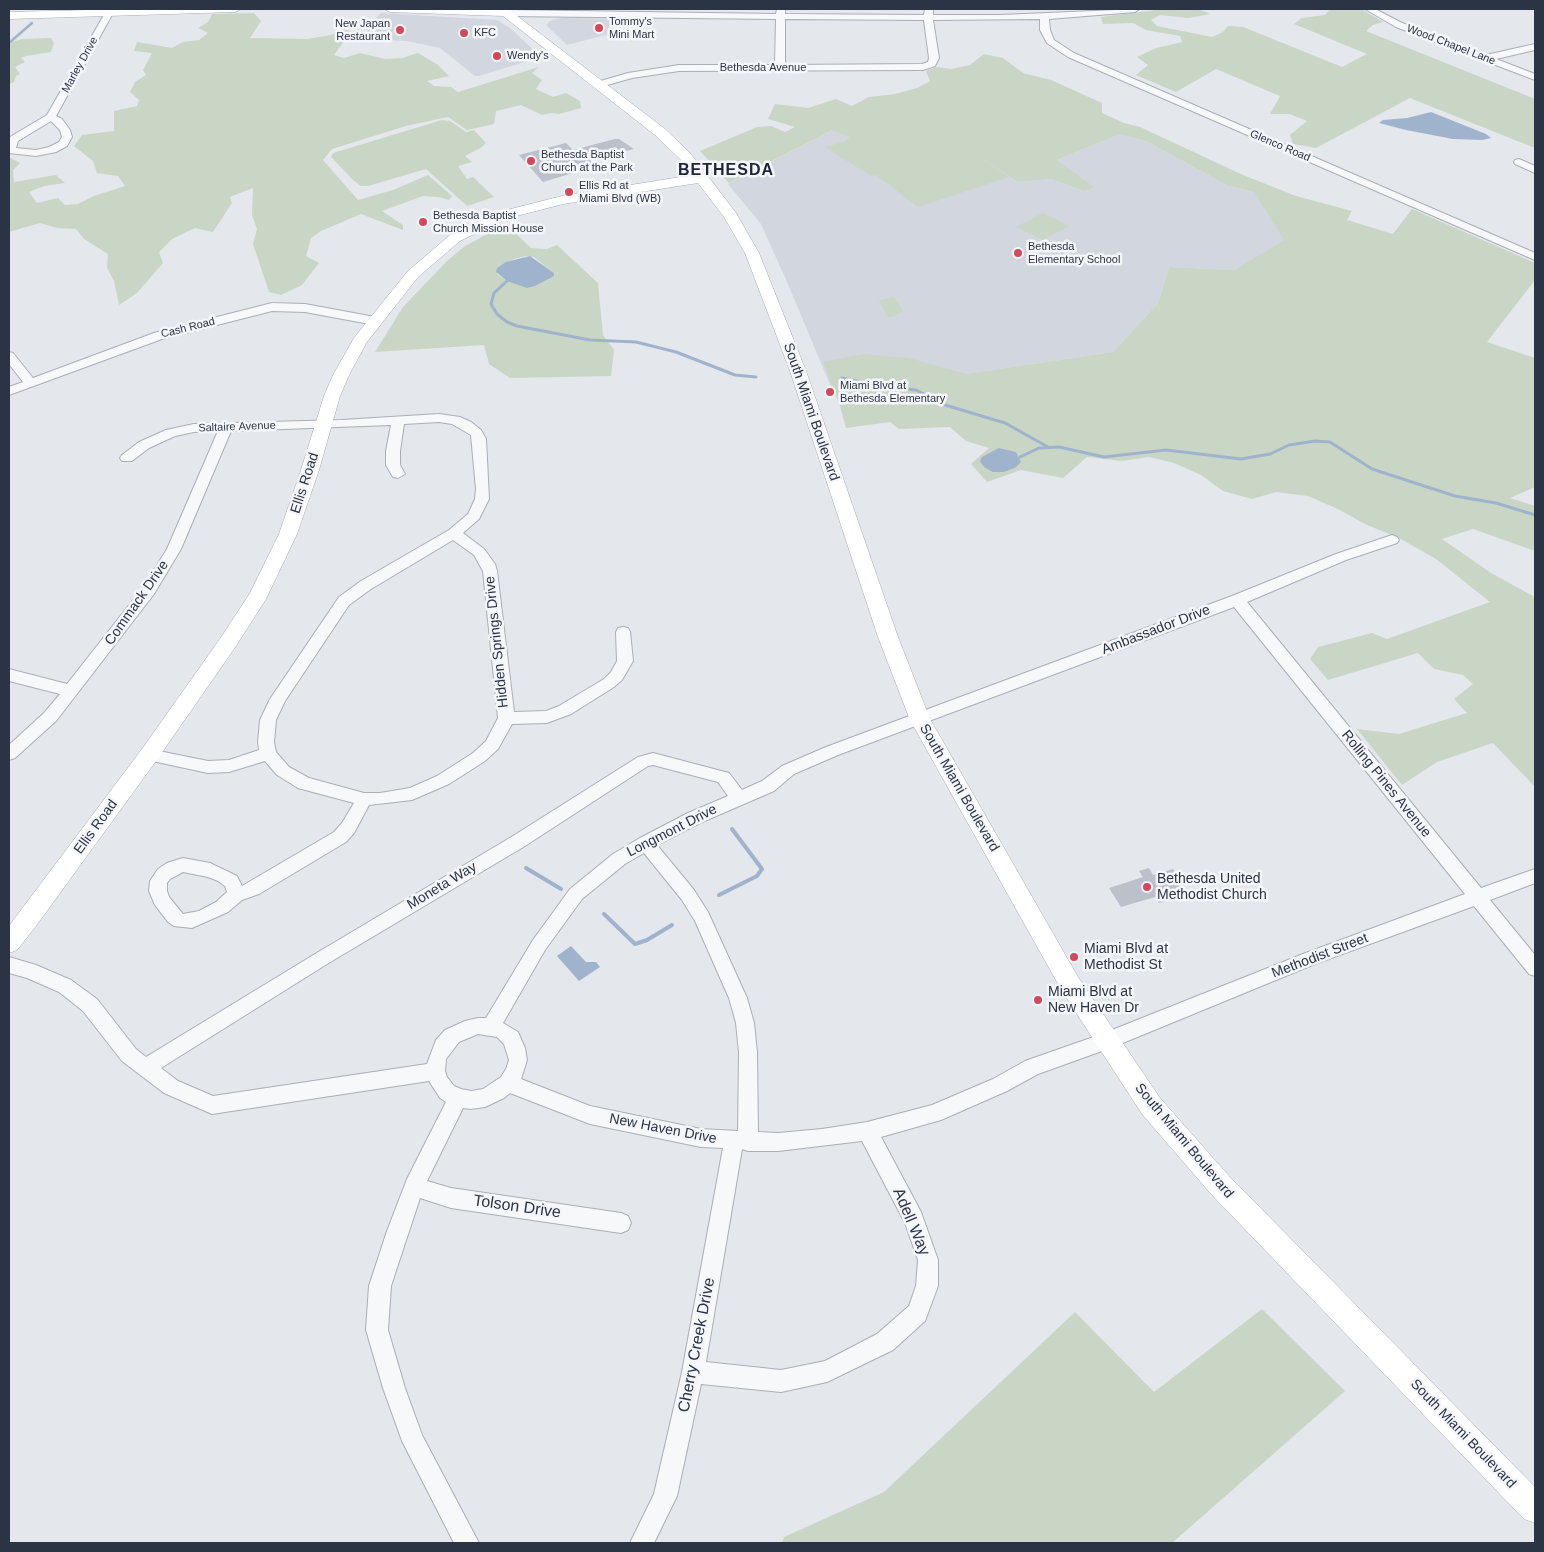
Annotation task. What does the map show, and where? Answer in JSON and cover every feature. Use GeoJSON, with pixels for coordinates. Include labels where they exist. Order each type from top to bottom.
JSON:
{"type":"FeatureCollection","features":[{"type":"Feature","properties":{"kind":"main road"},"geometry":{"type":"LineString","coordinates":[[9,16],[105,11],[235,9]]}},
{"type":"Feature","properties":{"kind":"main road"},"geometry":{"type":"LineString","coordinates":[[390,9],[504,11]]}},
{"type":"Feature","properties":{"kind":"main road","name":"South Miami Boulevard"},"geometry":{"type":"LineString","coordinates":[[504,11],[660,132],[685,156],[731,216],[760,273],[798,371],[885,627],[920,720],[1066,976],[1106,1041],[1151,1106],[1207,1170],[1535,1508]]}},
{"type":"Feature","properties":{"kind":"main road","name":"Ellis Road"},"geometry":{"type":"LineString","coordinates":[[9,942],[149,755],[229,641],[271,571],[288,534],[332,396],[348,362],[374,322],[413,274],[455,238],[490,220],[525,208],[562,200],[702,178]]}},
{"type":"Feature","properties":{"kind":"street"},"geometry":{"type":"LineString","coordinates":[[504,11],[928,13],[1044,17],[1135,9]]}},
{"type":"Feature","properties":{"kind":"street","name":"Wood Chapel Lane"},"geometry":{"type":"LineString","coordinates":[[1369,9],[1394,23],[1535,77]]}},
{"type":"Feature","properties":{"kind":"street","name":"Marley Drive"},"geometry":{"type":"LineString","coordinates":[[51,117],[105,11]]}},
{"type":"Feature","properties":{"kind":"street"},"geometry":{"type":"LineString","coordinates":[[780,68],[781,13]]}},
{"type":"Feature","properties":{"kind":"street","name":"Bethesda Avenue"},"geometry":{"type":"LineString","coordinates":[[600,84],[631,75],[679,68],[918,68],[928,66],[932,64],[934,58],[928,13]]}},
{"type":"Feature","properties":{"kind":"street","name":"Glenco Road"},"geometry":{"type":"LineString","coordinates":[[1044,17],[1045,30],[1050,41],[1071,55],[1535,257]]}},
{"type":"Feature","properties":{"kind":"street"},"geometry":{"type":"LineString","coordinates":[[1486,58],[1535,47]]}},
{"type":"Feature","properties":{"kind":"street"},"geometry":{"type":"LineString","coordinates":[[51,117],[58,121],[65,130],[67,137],[63,144],[52,150],[36,154],[13,151],[11,143],[14,139],[51,117]]}},
{"type":"Feature","properties":{"kind":"street"},"geometry":{"type":"LineString","coordinates":[[1519,162],[1535,170]]}},
{"type":"Feature","properties":{"kind":"street","name":"Cash Road"},"geometry":{"type":"LineString","coordinates":[[9,391],[158,336],[272,307],[305,308],[374,322]]}},
{"type":"Feature","properties":{"kind":"street"},"geometry":{"type":"LineString","coordinates":[[9,356],[30,383]]}},
{"type":"Feature","properties":{"kind":"street"},"geometry":{"type":"LineString","coordinates":[[149,755],[208,767],[228,766],[268,754],[266,730],[272,709],[344,601],[366,585],[454,533],[474,516],[482,499],[483,489],[479,439],[471,429],[455,420],[439,418],[324,425]]}},
{"type":"Feature","properties":{"kind":"street"},"geometry":{"type":"LineString","coordinates":[[398,421],[393,450],[393,465],[398,474]]}},
{"type":"Feature","properties":{"kind":"street","name":"Saltaire Avenue"},"geometry":{"type":"LineString","coordinates":[[127,458],[144,445],[171,434],[194,428],[324,425]]}},
{"type":"Feature","properties":{"kind":"street","name":"Commack Drive"},"geometry":{"type":"LineString","coordinates":[[9,754],[50,717],[143,598],[174,549],[226,427]]}},
{"type":"Feature","properties":{"kind":"street","name":"Hidden Springs Drive"},"geometry":{"type":"LineString","coordinates":[[268,754],[283,771],[304,783],[364,799],[380,799],[412,794],[443,780],[479,757],[492,745],[502,729],[506,718],[490,572],[488,564],[479,552],[454,533]]}},
{"type":"Feature","properties":{"kind":"street","name":"Ambassador Drive"},"geometry":{"type":"LineString","coordinates":[[920,720],[1237,600],[1340,557],[1392,540]]}},
{"type":"Feature","properties":{"kind":"street","name":"Rolling Pines Avenue"},"geometry":{"type":"LineString","coordinates":[[1237,600],[1535,968]]}},
{"type":"Feature","properties":{"kind":"street"},"geometry":{"type":"LineString","coordinates":[[506,718],[528,719],[547,717],[564,710],[609,683],[622,668],[625,661],[623,632]]}},
{"type":"Feature","properties":{"kind":"street"},"geometry":{"type":"LineString","coordinates":[[9,675],[70,691]]}},
{"type":"Feature","properties":{"kind":"street","name":"Longmont Drive"},"geometry":{"type":"LineString","coordinates":[[492,1026],[539,944],[576,894],[619,860],[646,843],[694,818],[768,786],[788,770],[832,751],[920,720]]}},
{"type":"Feature","properties":{"kind":"street","name":"Moneta Way"},"geometry":{"type":"LineString","coordinates":[[146,1067],[518,841],[644,761],[653,759],[723,777],[739,799]]}},
{"type":"Feature","properties":{"kind":"street"},"geometry":{"type":"LineString","coordinates":[[236,895],[253,889],[340,837],[348,828],[364,799]]}},
{"type":"Feature","properties":{"kind":"street","name":"Cherry Creek Drive"},"geometry":{"type":"LineString","coordinates":[[642,1543],[665,1496],[693,1372],[741,1142],[748,1052],[745,1023],[738,998],[702,917],[688,895],[646,843]]}},
{"type":"Feature","properties":{"kind":"street","name":"Methodist Street"},"geometry":{"type":"LineString","coordinates":[[1106,1041],[1309,959],[1535,876]]}},
{"type":"Feature","properties":{"kind":"street"},"geometry":{"type":"LineString","coordinates":[[9,965],[30,971],[65,986],[90,1005],[129,1055],[171,1087],[212,1105],[435,1071]]}},
{"type":"Feature","properties":{"kind":"street"},"geometry":{"type":"LineString","coordinates":[[478,1026],[492,1026],[503,1031],[511,1038],[516,1048],[518,1060],[515,1072],[508,1083],[497,1092],[485,1098],[471,1100],[458,1098],[446,1092],[439,1082],[435,1071],[440,1052],[452,1036],[465,1029],[478,1026]]}},
{"type":"Feature","properties":{"kind":"street","name":"New Haven Drive"},"geometry":{"type":"LineString","coordinates":[[508,1083],[590,1115],[670,1133],[741,1142],[822,1138],[867,1131],[934,1114],[1000,1085],[1032,1067],[1106,1041]]}},
{"type":"Feature","properties":{"kind":"street"},"geometry":{"type":"LineString","coordinates":[[458,1098],[414,1186],[397,1231],[380,1286],[377,1330],[394,1388],[414,1441],[467,1543]]}},
{"type":"Feature","properties":{"kind":"street","name":"Adell Way"},"geometry":{"type":"LineString","coordinates":[[693,1372],[781,1382],[826,1371],[885,1342],[917,1313],[927,1286],[928,1260],[914,1219],[867,1131]]}},
{"type":"Feature","properties":{"kind":"street","name":"Tolson Drive"},"geometry":{"type":"LineString","coordinates":[[414,1186],[451,1198],[621,1223]]}},
{"type":"Feature","properties":{"kind":"shaded area"},"geometry":{"type":"Polygon","coordinates":[[[381,13],[497,20],[510,28],[539,55],[538,58],[475,76],[440,48],[407,41],[363,39],[372,23],[381,13]]]}},
{"type":"Feature","properties":{"kind":"shaded area"},"geometry":{"type":"Polygon","coordinates":[[[561,18],[614,19],[609,34],[567,45],[546,25],[550,21],[561,18]]]}},
{"type":"Feature","properties":{"kind":"shaded area","name":"Bethesda Elementary School"},"geometry":{"type":"Polygon","coordinates":[[[919,117],[1018,182],[1050,179],[1084,191],[1057,160],[1120,134],[1148,142],[1228,186],[1254,192],[1285,240],[1234,270],[1169,267],[1158,303],[1113,352],[834,394],[761,224],[728,184],[832,130],[919,117]]]}},
{"type":"Feature","properties":{"kind":"green space"},"geometry":{"type":"Polygon","coordinates":[[[1164,9],[1198,9],[1210,14],[1188,18],[1160,15],[1151,20],[1157,26],[1212,37],[1223,32],[1228,26],[1243,27],[1342,67],[1367,54],[1294,24],[1302,18],[1325,15],[1330,9],[1361,9],[1383,22],[1373,25],[1366,31],[1535,99],[1535,148],[1410,98],[1316,148],[1293,144],[1290,135],[1307,121],[1290,114],[1270,114],[1280,96],[1216,69],[1176,92],[1136,75],[1148,65],[1137,57],[1156,48],[1182,42],[1180,36],[1146,30],[1133,23],[1103,24],[1101,17],[1164,9]]]}},
{"type":"Feature","properties":{"kind":"green space"},"geometry":{"type":"Polygon","coordinates":[[[254,13],[261,21],[250,38],[307,39],[331,35],[344,29],[351,32],[334,55],[344,58],[360,53],[385,59],[402,58],[418,53],[438,65],[449,76],[427,81],[434,86],[451,87],[458,92],[539,67],[532,73],[542,80],[536,89],[553,97],[566,93],[580,101],[581,108],[559,114],[542,115],[521,105],[496,111],[494,124],[467,130],[448,117],[406,126],[332,149],[323,160],[358,200],[393,190],[428,175],[452,196],[449,200],[423,196],[382,211],[403,225],[403,230],[361,214],[321,231],[311,238],[306,256],[319,263],[302,285],[281,295],[269,292],[253,244],[257,229],[252,215],[253,188],[230,197],[232,203],[213,232],[195,228],[172,239],[159,252],[163,263],[137,293],[119,305],[114,281],[107,268],[108,254],[84,239],[76,229],[57,228],[40,223],[9,232],[9,157],[20,163],[13,170],[14,182],[56,175],[65,183],[44,186],[29,192],[37,203],[58,198],[65,205],[78,204],[94,196],[125,186],[118,176],[97,173],[93,161],[74,146],[82,135],[114,131],[114,111],[137,106],[139,100],[130,92],[135,82],[146,75],[143,70],[152,53],[134,51],[137,42],[172,48],[183,42],[199,40],[208,33],[198,28],[208,22],[212,14],[254,13]]]}},
{"type":"Feature","properties":{"kind":"green space"},"geometry":{"type":"Polygon","coordinates":[[[51,38],[54,43],[51,52],[21,58],[25,62],[15,67],[20,74],[16,76],[14,82],[9,84],[9,43],[22,39],[51,38]]]}},
{"type":"Feature","properties":{"kind":"green space"},"geometry":{"type":"Polygon","coordinates":[[[984,54],[1003,58],[1023,73],[1051,80],[1102,103],[1102,113],[1124,123],[1140,127],[1243,175],[1296,196],[1352,211],[1347,220],[1393,234],[1412,209],[1535,263],[1535,280],[1487,342],[1535,358],[1535,487],[1510,498],[1535,506],[1535,551],[1473,529],[1442,539],[1491,573],[1535,597],[1535,787],[1493,743],[1437,762],[1402,785],[1357,729],[1399,734],[1467,713],[1454,699],[1473,684],[1463,675],[1434,669],[1418,653],[1328,680],[1310,659],[1318,647],[1372,633],[1387,639],[1490,602],[1436,559],[1401,539],[1308,496],[1276,492],[1252,499],[1223,491],[1201,475],[1174,463],[1149,457],[1122,461],[1087,457],[1063,478],[1021,470],[987,482],[971,464],[989,448],[966,441],[950,427],[899,429],[890,422],[846,428],[840,406],[823,362],[863,354],[909,358],[966,374],[1113,352],[1158,303],[1169,267],[1234,270],[1284,240],[1254,192],[1228,186],[1148,142],[1120,134],[1057,160],[1094,187],[1084,191],[1050,179],[1018,182],[972,152],[1009,177],[918,207],[876,175],[871,176],[825,147],[843,142],[850,137],[832,130],[729,183],[700,151],[757,127],[771,126],[785,132],[795,127],[768,119],[775,104],[808,108],[836,99],[852,106],[869,97],[895,94],[917,88],[930,81],[926,71],[937,67],[951,69],[970,65],[984,54]]]}},
{"type":"Feature","properties":{"kind":"green space"},"geometry":{"type":"Polygon","coordinates":[[[442,120],[450,121],[466,132],[474,130],[486,143],[465,156],[472,162],[458,166],[467,179],[473,177],[494,197],[467,206],[426,169],[368,186],[361,186],[331,157],[333,153],[442,120]]]}},
{"type":"Feature","properties":{"kind":"green space"},"geometry":{"type":"Polygon","coordinates":[[[1043,213],[1069,226],[1043,240],[1016,227],[1043,213]]]}},
{"type":"Feature","properties":{"kind":"green space"},"geometry":{"type":"Polygon","coordinates":[[[506,224],[531,248],[547,249],[557,245],[598,283],[603,335],[614,350],[611,376],[510,378],[489,364],[484,345],[375,352],[403,307],[446,262],[465,246],[506,224]],[[526,256],[514,259],[497,268],[497,274],[507,281],[555,274],[534,257],[526,256]]]}},
{"type":"Feature","properties":{"kind":"green space"},"geometry":{"type":"Polygon","coordinates":[[[894,297],[903,311],[895,316],[888,317],[879,302],[880,300],[894,297]]]}},
{"type":"Feature","properties":{"kind":"green space"},"geometry":{"type":"Polygon","coordinates":[[[1262,1309],[1345,1391],[1172,1543],[782,1543],[784,1537],[884,1492],[1075,1312],[1154,1392],[1262,1309]]]}},
{"type":"Feature","properties":{"kind":"water"},"geometry":{"type":"Polygon","coordinates":[[[1431,112],[1486,134],[1491,138],[1482,140],[1453,139],[1379,123],[1383,120],[1407,118],[1431,112]]]}},
{"type":"Feature","properties":{"kind":"water"},"geometry":{"type":"Polygon","coordinates":[[[530,256],[554,273],[554,276],[527,288],[507,281],[496,272],[497,268],[506,262],[530,256]]]}},
{"type":"Feature","properties":{"kind":"water"},"geometry":{"type":"Polygon","coordinates":[[[999,448],[1016,452],[1021,462],[1015,468],[1004,472],[993,472],[984,467],[980,461],[982,457],[999,448]]]}},
{"type":"Feature","properties":{"kind":"water"},"geometry":{"type":"Polygon","coordinates":[[[571,946],[586,962],[596,962],[600,967],[579,981],[557,956],[571,946]]]}},
{"type":"Feature","properties":{"kind":"building","name":"Bethesda Baptist Church at the Park"},"geometry":{"type":"Polygon","coordinates":[[[619,139],[634,149],[590,160],[596,166],[543,182],[519,155],[566,143],[573,150],[619,139]]]}},
{"type":"Feature","properties":{"kind":"building","name":"Bethesda United Methodist Church"},"geometry":{"type":"Polygon","coordinates":[[[1149,868],[1153,875],[1173,869],[1184,886],[1164,892],[1169,900],[1159,903],[1155,897],[1121,907],[1109,888],[1143,877],[1139,871],[1149,868]]]}},
{"type":"Feature","properties":{"kind":"waterway"},"geometry":{"type":"LineString","coordinates":[[9,43],[32,23]]}},
{"type":"Feature","properties":{"kind":"waterway"},"geometry":{"type":"LineString","coordinates":[[509,279],[494,293],[491,304],[497,314],[507,322],[517,326],[590,340],[636,342],[676,352],[735,375],[756,377]]}},
{"type":"Feature","properties":{"kind":"waterway"},"geometry":{"type":"LineString","coordinates":[[842,378],[880,386],[916,390],[945,405],[1005,423],[1048,447]]}},
{"type":"Feature","properties":{"kind":"waterway"},"geometry":{"type":"LineString","coordinates":[[1020,457],[1039,448],[1059,447],[1104,457],[1166,450],[1241,459],[1270,454],[1289,445],[1315,441],[1330,442],[1372,469],[1455,496],[1496,503],[1535,515]]}},
{"type":"Feature","properties":{"kind":"waterway"},"geometry":{"type":"LineString","coordinates":[[719,895],[757,876],[762,869],[732,829]]}},
{"type":"Feature","properties":{"kind":"waterway"},"geometry":{"type":"LineString","coordinates":[[526,868],[561,889]]}},
{"type":"Feature","properties":{"kind":"waterway"},"geometry":{"type":"LineString","coordinates":[[604,914],[635,944],[647,940],[672,925]]}},
{"type":"Feature","properties":{"kind":"place","name":"Tommy's Mini Mart"},"geometry":{"type":"Point","coordinates":[599,28]}},
{"type":"Feature","properties":{"kind":"place","name":"New Japan Restaurant"},"geometry":{"type":"Point","coordinates":[400,30]}},
{"type":"Feature","properties":{"kind":"place","name":"KFC"},"geometry":{"type":"Point","coordinates":[464,33]}},
{"type":"Feature","properties":{"kind":"place","name":"Wendy's"},"geometry":{"type":"Point","coordinates":[497,56]}},
{"type":"Feature","properties":{"kind":"place","name":"Bethesda Baptist Church at the Park"},"geometry":{"type":"Point","coordinates":[531,161]}},
{"type":"Feature","properties":{"kind":"place","name":"Ellis Rd at Miami Blvd (WB)"},"geometry":{"type":"Point","coordinates":[569,192]}},
{"type":"Feature","properties":{"kind":"place","name":"Bethesda Baptist Church Mission House"},"geometry":{"type":"Point","coordinates":[423,222]}},
{"type":"Feature","properties":{"kind":"place","name":"Bethesda Elementary School"},"geometry":{"type":"Point","coordinates":[1018,253]}},
{"type":"Feature","properties":{"kind":"place","name":"Miami Blvd at Bethesda Elementary"},"geometry":{"type":"Point","coordinates":[830,392]}},
{"type":"Feature","properties":{"kind":"place","name":"Bethesda United Methodist Church"},"geometry":{"type":"Point","coordinates":[1147,887]}},
{"type":"Feature","properties":{"kind":"place","name":"Miami Blvd at Methodist St"},"geometry":{"type":"Point","coordinates":[1074,957]}},
{"type":"Feature","properties":{"kind":"place","name":"Miami Blvd at New Haven Dr"},"geometry":{"type":"Point","coordinates":[1038,1000]}},
{"type":"Feature","properties":{"kind":"district","name":"BETHESDA"},"geometry":{"type":"Point","coordinates":[726,171]}}]}
